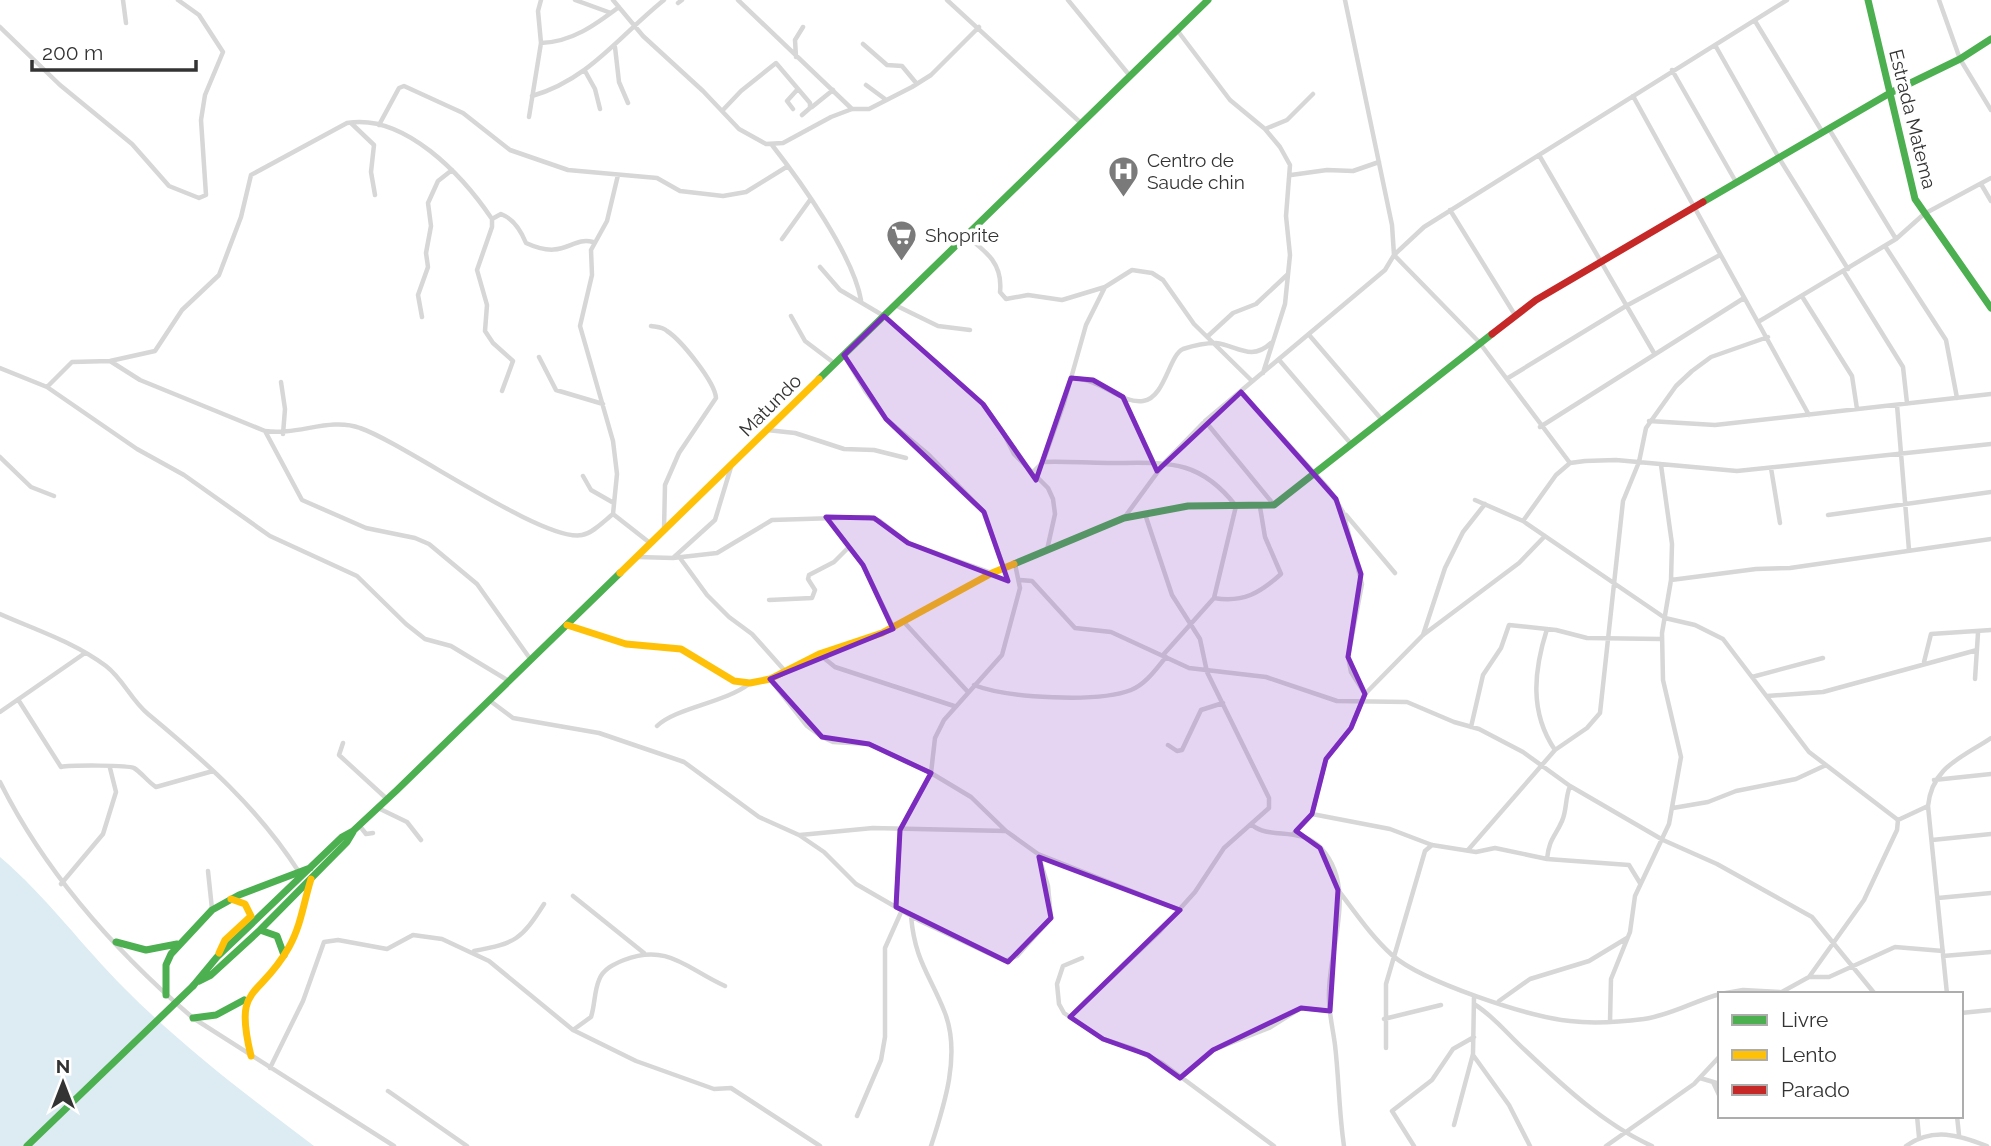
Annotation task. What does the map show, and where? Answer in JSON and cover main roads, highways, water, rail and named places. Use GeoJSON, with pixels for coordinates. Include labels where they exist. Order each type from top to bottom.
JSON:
{"type":"FeatureCollection","features":[{"type":"Feature","properties":{"kind":"main road","name":"Matundo"},"geometry":{"type":"LineString","coordinates":[[356,828],[731,467],[1208,0]]}},
{"type":"Feature","properties":{"kind":"main road","name":"Estrada Matema"},"geometry":{"type":"LineString","coordinates":[[1868,0],[1915,199],[1991,308]]}},
{"type":"Feature","properties":{"kind":"main road"},"geometry":{"type":"LineString","coordinates":[[567,625],[626,644],[681,649],[694,653],[734,681],[750,683],[770,679],[819,654],[892,627],[992,573],[1076,541],[1100,526],[1124,518],[1188,506],[1274,505],[1515,315],[1889,93],[1960,59],[1991,39]]}},
{"type":"Feature","properties":{"kind":"main road"},"geometry":{"type":"LineString","coordinates":[[27,1146],[196,983],[217,957],[342,837],[356,828]]}},
{"type":"Feature","properties":{"kind":"main road"},"geometry":{"type":"LineString","coordinates":[[196,983],[211,975],[260,930],[347,842],[356,828]]}},
{"type":"Feature","properties":{"kind":"main road"},"geometry":{"type":"LineString","coordinates":[[166,995],[166,965],[177,944],[212,910],[230,899],[313,867]]}},
{"type":"Feature","properties":{"kind":"main road"},"geometry":{"type":"LineString","coordinates":[[192,1018],[216,1015],[244,1000],[284,955],[291,944],[312,877]]}},
{"type":"Feature","properties":{"kind":"main road"},"geometry":{"type":"LineString","coordinates":[[217,957],[225,940],[251,916],[245,904],[230,899]]}},
{"type":"Feature","properties":{"kind":"main road"},"geometry":{"type":"LineString","coordinates":[[260,930],[277,936],[284,955]]}},
{"type":"Feature","properties":{"kind":"main road"},"geometry":{"type":"LineString","coordinates":[[116,942],[146,950],[177,944]]}},
{"type":"Feature","properties":{"kind":"main road"},"geometry":{"type":"LineString","coordinates":[[244,1000],[243,1028],[251,1056]]}},
{"type":"Feature","properties":{"kind":"place","name":"Centro de Saude chin"},"geometry":{"type":"Point","coordinates":[1124,198]}},
{"type":"Feature","properties":{"kind":"place","name":"Shoprite"},"geometry":{"type":"Point","coordinates":[902,262]}}]}
